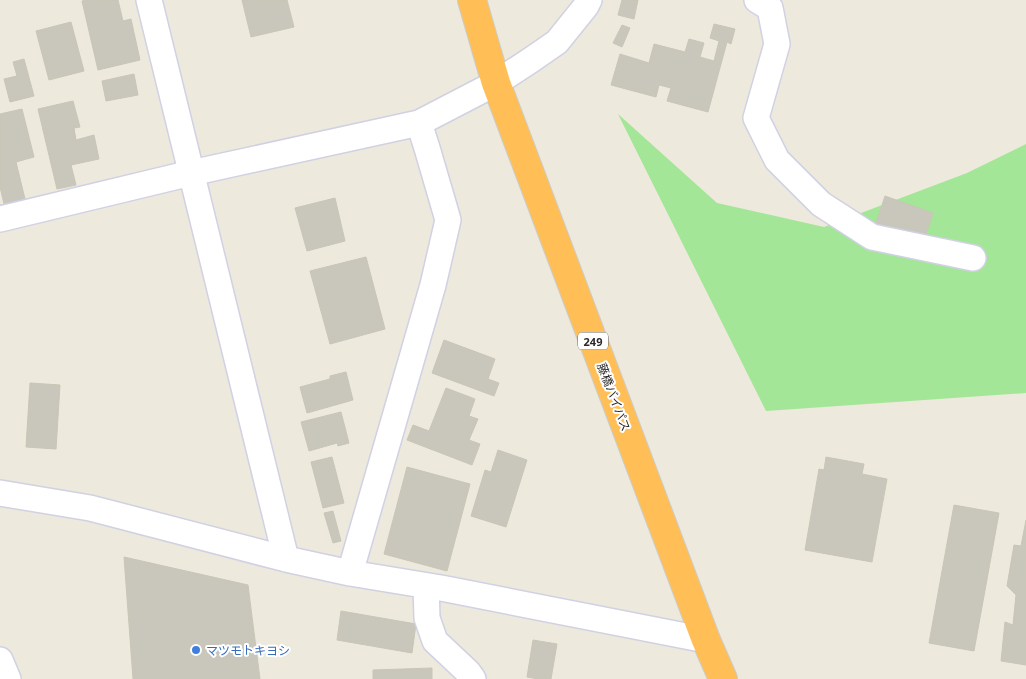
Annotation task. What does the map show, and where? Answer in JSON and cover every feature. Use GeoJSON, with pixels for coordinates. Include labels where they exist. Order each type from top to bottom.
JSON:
{"type":"FeatureCollection","features":[{"type":"Feature","properties":{"kind":"highway","name":"藤橋バイパス"},"geometry":{"type":"LineString","coordinates":[[472,0],[496,83],[706,640],[723,679]]}},
{"type":"Feature","properties":{"kind":"street"},"geometry":{"type":"LineString","coordinates":[[149,0],[286,559]]}},
{"type":"Feature","properties":{"kind":"street"},"geometry":{"type":"LineString","coordinates":[[0,219],[191,173],[419,123],[496,83],[557,42],[586,6],[588,0]]}},
{"type":"Feature","properties":{"kind":"street"},"geometry":{"type":"LineString","coordinates":[[757,0],[770,8],[777,44],[756,118],[777,160],[820,204],[872,237],[973,258]]}},
{"type":"Feature","properties":{"kind":"street"},"geometry":{"type":"LineString","coordinates":[[350,573],[433,285],[448,220],[419,123]]}},
{"type":"Feature","properties":{"kind":"street"},"geometry":{"type":"LineString","coordinates":[[0,494],[90,508],[286,559],[350,573],[594,617],[706,640]]}},
{"type":"Feature","properties":{"kind":"street"},"geometry":{"type":"LineString","coordinates":[[426,586],[427,618],[435,641],[473,679]]}},
{"type":"Feature","properties":{"kind":"street"},"geometry":{"type":"LineString","coordinates":[[0,660],[8,679]]}},
{"type":"Feature","properties":{"kind":"green space"},"geometry":{"type":"Polygon","coordinates":[[[618,114],[717,203],[824,227],[967,173],[1026,144],[1026,393],[766,411],[618,114]]]}},
{"type":"Feature","properties":{"kind":"building"},"geometry":{"type":"Polygon","coordinates":[[[118,0],[123,21],[131,19],[140,60],[98,70],[82,1],[118,0]]]}},
{"type":"Feature","properties":{"kind":"building"},"geometry":{"type":"Polygon","coordinates":[[[242,0],[287,0],[294,27],[251,37],[242,0]]]}},
{"type":"Feature","properties":{"kind":"building"},"geometry":{"type":"Polygon","coordinates":[[[622,0],[638,0],[634,19],[618,15],[622,0]]]}},
{"type":"Feature","properties":{"kind":"building"},"geometry":{"type":"Polygon","coordinates":[[[71,22],[84,71],[49,80],[36,31],[71,22]]]}},
{"type":"Feature","properties":{"kind":"building"},"geometry":{"type":"Polygon","coordinates":[[[714,24],[735,29],[731,44],[727,42],[708,112],[667,101],[671,88],[659,85],[656,97],[611,85],[620,54],[649,63],[654,44],[685,52],[689,39],[704,43],[700,57],[714,61],[719,41],[710,38],[714,24]]]}},
{"type":"Feature","properties":{"kind":"building"},"geometry":{"type":"Polygon","coordinates":[[[622,25],[630,28],[622,47],[613,43],[622,25]]]}},
{"type":"Feature","properties":{"kind":"building"},"geometry":{"type":"Polygon","coordinates":[[[24,59],[34,96],[10,102],[4,79],[17,76],[13,62],[24,59]]]}},
{"type":"Feature","properties":{"kind":"building"},"geometry":{"type":"Polygon","coordinates":[[[134,74],[138,95],[106,101],[102,81],[134,74]]]}},
{"type":"Feature","properties":{"kind":"building"},"geometry":{"type":"Polygon","coordinates":[[[73,101],[80,127],[74,128],[76,140],[94,135],[99,159],[71,165],[76,185],[57,189],[38,109],[73,101]]]}},
{"type":"Feature","properties":{"kind":"building"},"geometry":{"type":"Polygon","coordinates":[[[22,109],[34,157],[16,162],[25,199],[4,204],[0,187],[0,114],[22,109]]]}},
{"type":"Feature","properties":{"kind":"building"},"geometry":{"type":"Polygon","coordinates":[[[885,196],[933,213],[923,243],[875,226],[885,196]]]}},
{"type":"Feature","properties":{"kind":"building"},"geometry":{"type":"Polygon","coordinates":[[[335,198],[345,241],[307,251],[295,208],[335,198]]]}},
{"type":"Feature","properties":{"kind":"building"},"geometry":{"type":"Polygon","coordinates":[[[366,257],[385,329],[330,344],[310,271],[366,257]]]}},
{"type":"Feature","properties":{"kind":"building"},"geometry":{"type":"Polygon","coordinates":[[[444,340],[495,359],[488,379],[499,383],[494,396],[432,373],[444,340]]]}},
{"type":"Feature","properties":{"kind":"building"},"geometry":{"type":"Polygon","coordinates":[[[346,372],[353,400],[307,413],[300,387],[330,379],[330,376],[346,372]]]}},
{"type":"Feature","properties":{"kind":"building"},"geometry":{"type":"Polygon","coordinates":[[[30,383],[60,385],[56,449],[26,447],[30,383]]]}},
{"type":"Feature","properties":{"kind":"building"},"geometry":{"type":"Polygon","coordinates":[[[446,388],[475,399],[469,416],[478,419],[469,440],[480,444],[472,465],[407,440],[413,425],[429,431],[446,388]]]}},
{"type":"Feature","properties":{"kind":"building"},"geometry":{"type":"Polygon","coordinates":[[[341,412],[349,443],[338,446],[337,443],[309,451],[301,422],[341,412]]]}},
{"type":"Feature","properties":{"kind":"building"},"geometry":{"type":"Polygon","coordinates":[[[498,450],[527,460],[506,527],[471,516],[485,470],[491,472],[498,450]]]}},
{"type":"Feature","properties":{"kind":"building"},"geometry":{"type":"Polygon","coordinates":[[[332,457],[344,503],[323,508],[311,462],[332,457]]]}},
{"type":"Feature","properties":{"kind":"building"},"geometry":{"type":"Polygon","coordinates":[[[826,457],[864,464],[862,474],[887,479],[872,562],[805,550],[819,469],[824,470],[826,457]]]}},
{"type":"Feature","properties":{"kind":"building"},"geometry":{"type":"Polygon","coordinates":[[[407,467],[470,484],[447,571],[384,554],[407,467]]]}},
{"type":"Feature","properties":{"kind":"building"},"geometry":{"type":"Polygon","coordinates":[[[954,505],[999,513],[974,651],[929,643],[954,505]]]}},
{"type":"Feature","properties":{"kind":"building"},"geometry":{"type":"Polygon","coordinates":[[[333,511],[341,541],[333,543],[324,513],[333,511]]]}},
{"type":"Feature","properties":{"kind":"building"},"geometry":{"type":"Polygon","coordinates":[[[1026,520],[1026,665],[1001,661],[1005,622],[1013,625],[1016,595],[1007,586],[1014,545],[1021,546],[1026,520]]]}},
{"type":"Feature","properties":{"kind":"building"},"geometry":{"type":"Polygon","coordinates":[[[124,557],[248,585],[260,679],[133,679],[124,557]]]}},
{"type":"Feature","properties":{"kind":"building"},"geometry":{"type":"Polygon","coordinates":[[[341,611],[416,624],[412,653],[337,640],[341,611]]]}},
{"type":"Feature","properties":{"kind":"building"},"geometry":{"type":"Polygon","coordinates":[[[533,640],[557,644],[551,679],[527,677],[533,640]]]}},
{"type":"Feature","properties":{"kind":"building"},"geometry":{"type":"Polygon","coordinates":[[[432,668],[432,679],[373,679],[373,670],[432,668]]]}},
{"type":"Feature","properties":{"kind":"place","name":"マツモトキヨシ"},"geometry":{"type":"Point","coordinates":[196,650]}}]}
